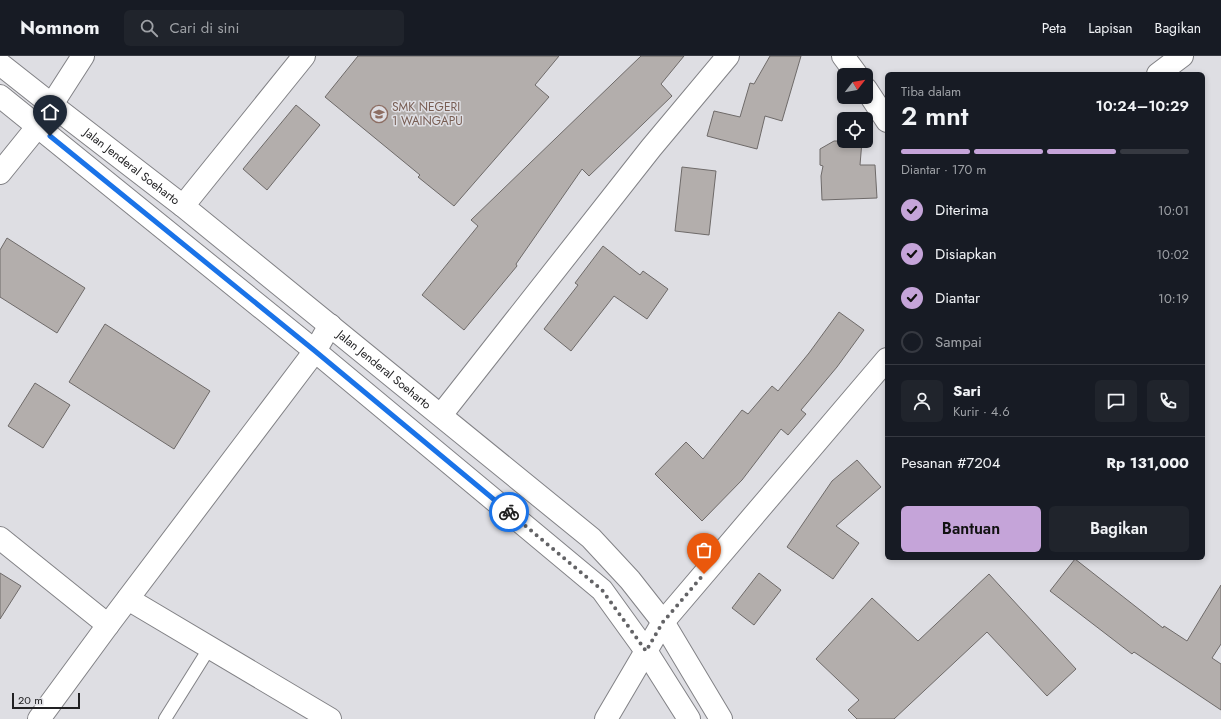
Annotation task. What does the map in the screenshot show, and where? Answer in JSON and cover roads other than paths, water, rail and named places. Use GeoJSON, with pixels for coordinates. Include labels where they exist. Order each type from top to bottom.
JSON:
{"type":"FeatureCollection","features":[{"type":"Feature","properties":{"kind":"street"},"geometry":{"type":"LineString","coordinates":[[0,173],[38,126],[84,56]]}},
{"type":"Feature","properties":{"kind":"street"},"geometry":{"type":"LineString","coordinates":[[182,206],[304,56]]}},
{"type":"Feature","properties":{"kind":"street"},"geometry":{"type":"LineString","coordinates":[[441,415],[651,148],[728,56]]}},
{"type":"Feature","properties":{"kind":"street"},"geometry":{"type":"LineString","coordinates":[[843,56],[852,68]]}},
{"type":"Feature","properties":{"kind":"street"},"geometry":{"type":"LineString","coordinates":[[1161,72],[1182,56]]}},
{"type":"Feature","properties":{"kind":"street","name":"Jalan Jenderal Soeharto"},"geometry":{"type":"LineString","coordinates":[[0,64],[182,206],[591,538],[630,580],[663,622],[721,719]]}},
{"type":"Feature","properties":{"kind":"street"},"geometry":{"type":"LineString","coordinates":[[0,96],[315,351],[602,590],[646,651],[688,719]]}},
{"type":"Feature","properties":{"kind":"street"},"geometry":{"type":"LineString","coordinates":[[873,100],[885,118]]}},
{"type":"Feature","properties":{"kind":"street"},"geometry":{"type":"LineString","coordinates":[[39,719],[108,625],[315,351],[330,325]]}},
{"type":"Feature","properties":{"kind":"street"},"geometry":{"type":"LineString","coordinates":[[606,719],[663,622],[885,361]]}},
{"type":"Feature","properties":{"kind":"street"},"geometry":{"type":"LineString","coordinates":[[0,538],[108,625]]}},
{"type":"Feature","properties":{"kind":"street"},"geometry":{"type":"LineString","coordinates":[[128,599],[330,719]]}},
{"type":"Feature","properties":{"kind":"lane"},"geometry":{"type":"LineString","coordinates":[[165,719],[210,647]]}},
{"type":"Feature","properties":{"kind":"place","name":"SMK NEGERI 1 WAINGAPU"},"geometry":{"type":"Point","coordinates":[379,114]}}]}
